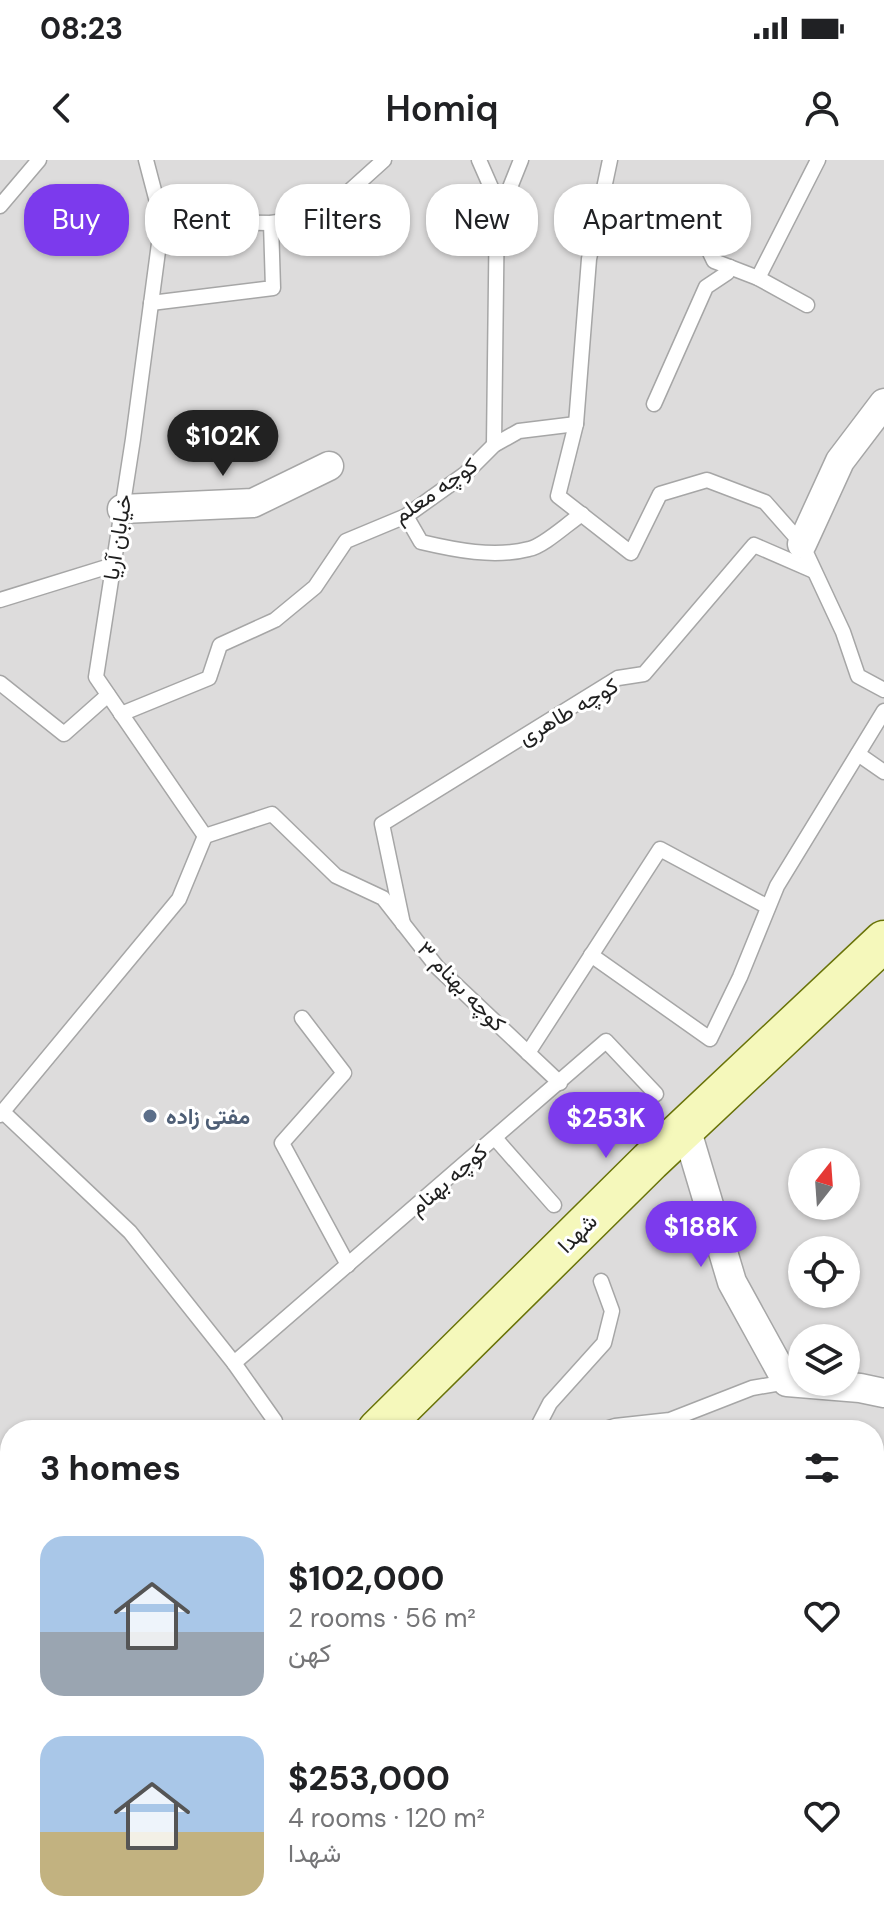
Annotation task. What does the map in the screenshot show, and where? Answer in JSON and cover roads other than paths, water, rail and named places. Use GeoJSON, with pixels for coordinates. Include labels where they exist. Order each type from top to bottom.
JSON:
{"type":"FeatureCollection","features":[{"type":"Feature","properties":{"kind":"main road","name":"شهدا"},"geometry":{"type":"LineString","coordinates":[[388,1420],[686,1128],[884,941]]}},
{"type":"Feature","properties":{"kind":"street"},"geometry":{"type":"LineString","coordinates":[[802,544],[840,461],[884,403]]}},
{"type":"Feature","properties":{"kind":"street"},"geometry":{"type":"LineString","coordinates":[[122,509],[253,503],[329,466]]}},
{"type":"Feature","properties":{"kind":"street"},"geometry":{"type":"LineString","coordinates":[[686,1128],[732,1282],[787,1382],[884,1393]]}},
{"type":"Feature","properties":{"kind":"lane"},"geometry":{"type":"LineString","coordinates":[[0,206],[39,160]]}},
{"type":"Feature","properties":{"kind":"lane","name":"خیابان آریا"},"geometry":{"type":"LineString","coordinates":[[146,160],[152,184]]}},
{"type":"Feature","properties":{"kind":"lane"},"geometry":{"type":"LineString","coordinates":[[259,223],[323,215],[384,160]]}},
{"type":"Feature","properties":{"kind":"lane"},"geometry":{"type":"LineString","coordinates":[[479,160],[490,184]]}},
{"type":"Feature","properties":{"kind":"lane"},"geometry":{"type":"LineString","coordinates":[[512,184],[521,160]]}},
{"type":"Feature","properties":{"kind":"lane"},"geometry":{"type":"LineString","coordinates":[[604,184],[610,160]]}},
{"type":"Feature","properties":{"kind":"lane"},"geometry":{"type":"LineString","coordinates":[[758,278],[818,160]]}},
{"type":"Feature","properties":{"kind":"lane"},"geometry":{"type":"LineString","coordinates":[[151,303],[273,288],[271,223]]}},
{"type":"Feature","properties":{"kind":"lane","name":"خیابان آریا"},"geometry":{"type":"LineString","coordinates":[[157,256],[96,677],[205,836]]}},
{"type":"Feature","properties":{"kind":"lane"},"geometry":{"type":"LineString","coordinates":[[494,445],[497,256]]}},
{"type":"Feature","properties":{"kind":"lane"},"geometry":{"type":"LineString","coordinates":[[590,256],[576,424],[558,496],[631,553],[660,494],[707,480],[765,502],[802,544],[843,632],[858,676],[884,690]]}},
{"type":"Feature","properties":{"kind":"lane"},"geometry":{"type":"LineString","coordinates":[[712,256],[714,261],[758,278],[807,305]]}},
{"type":"Feature","properties":{"kind":"lane"},"geometry":{"type":"LineString","coordinates":[[654,404],[706,287],[727,273],[730,267]]}},
{"type":"Feature","properties":{"kind":"lane","name":"کوچه معلم"},"geometry":{"type":"LineString","coordinates":[[121,714],[209,678],[220,645],[275,620],[315,587],[346,541],[406,516],[465,474],[494,445],[519,431],[576,424]]}},
{"type":"Feature","properties":{"kind":"lane"},"geometry":{"type":"LineString","coordinates":[[406,516],[421,542],[451,549],[495,553],[531,549],[582,514]]}},
{"type":"Feature","properties":{"kind":"lane","name":"کوچه طاهری"},"geometry":{"type":"LineString","coordinates":[[403,924],[382,824],[618,678],[644,674],[754,545],[814,571]]}},
{"type":"Feature","properties":{"kind":"lane"},"geometry":{"type":"LineString","coordinates":[[0,600],[113,565]]}},
{"type":"Feature","properties":{"kind":"lane"},"geometry":{"type":"LineString","coordinates":[[0,683],[64,734],[108,695]]}},
{"type":"Feature","properties":{"kind":"lane"},"geometry":{"type":"LineString","coordinates":[[591,955],[710,1039],[740,977],[777,886],[884,711]]}},
{"type":"Feature","properties":{"kind":"lane"},"geometry":{"type":"LineString","coordinates":[[858,754],[884,772]]}},
{"type":"Feature","properties":{"kind":"lane","name":"کوچه بهنام ۳"},"geometry":{"type":"LineString","coordinates":[[205,836],[272,814],[336,876],[383,898],[437,967],[560,1083]]}},
{"type":"Feature","properties":{"kind":"lane"},"geometry":{"type":"LineString","coordinates":[[205,836],[179,899],[1,1114],[130,1232],[234,1363],[274,1420]]}},
{"type":"Feature","properties":{"kind":"lane"},"geometry":{"type":"LineString","coordinates":[[528,1053],[660,849],[768,907]]}},
{"type":"Feature","properties":{"kind":"lane"},"geometry":{"type":"LineString","coordinates":[[302,1018],[344,1073],[282,1143],[348,1265]]}},
{"type":"Feature","properties":{"kind":"lane","name":"کوچه بهنام"},"geometry":{"type":"LineString","coordinates":[[234,1363],[606,1041],[656,1094]]}},
{"type":"Feature","properties":{"kind":"lane"},"geometry":{"type":"LineString","coordinates":[[495,1138],[554,1205]]}},
{"type":"Feature","properties":{"kind":"lane"},"geometry":{"type":"LineString","coordinates":[[541,1420],[550,1403],[604,1343],[612,1311],[601,1281]]}},
{"type":"Feature","properties":{"kind":"lane"},"geometry":{"type":"LineString","coordinates":[[670,1420],[752,1388],[787,1382]]}},
{"type":"Feature","properties":{"kind":"place","name":"مفتی زاده"},"geometry":{"type":"Point","coordinates":[150,1116]}}]}
